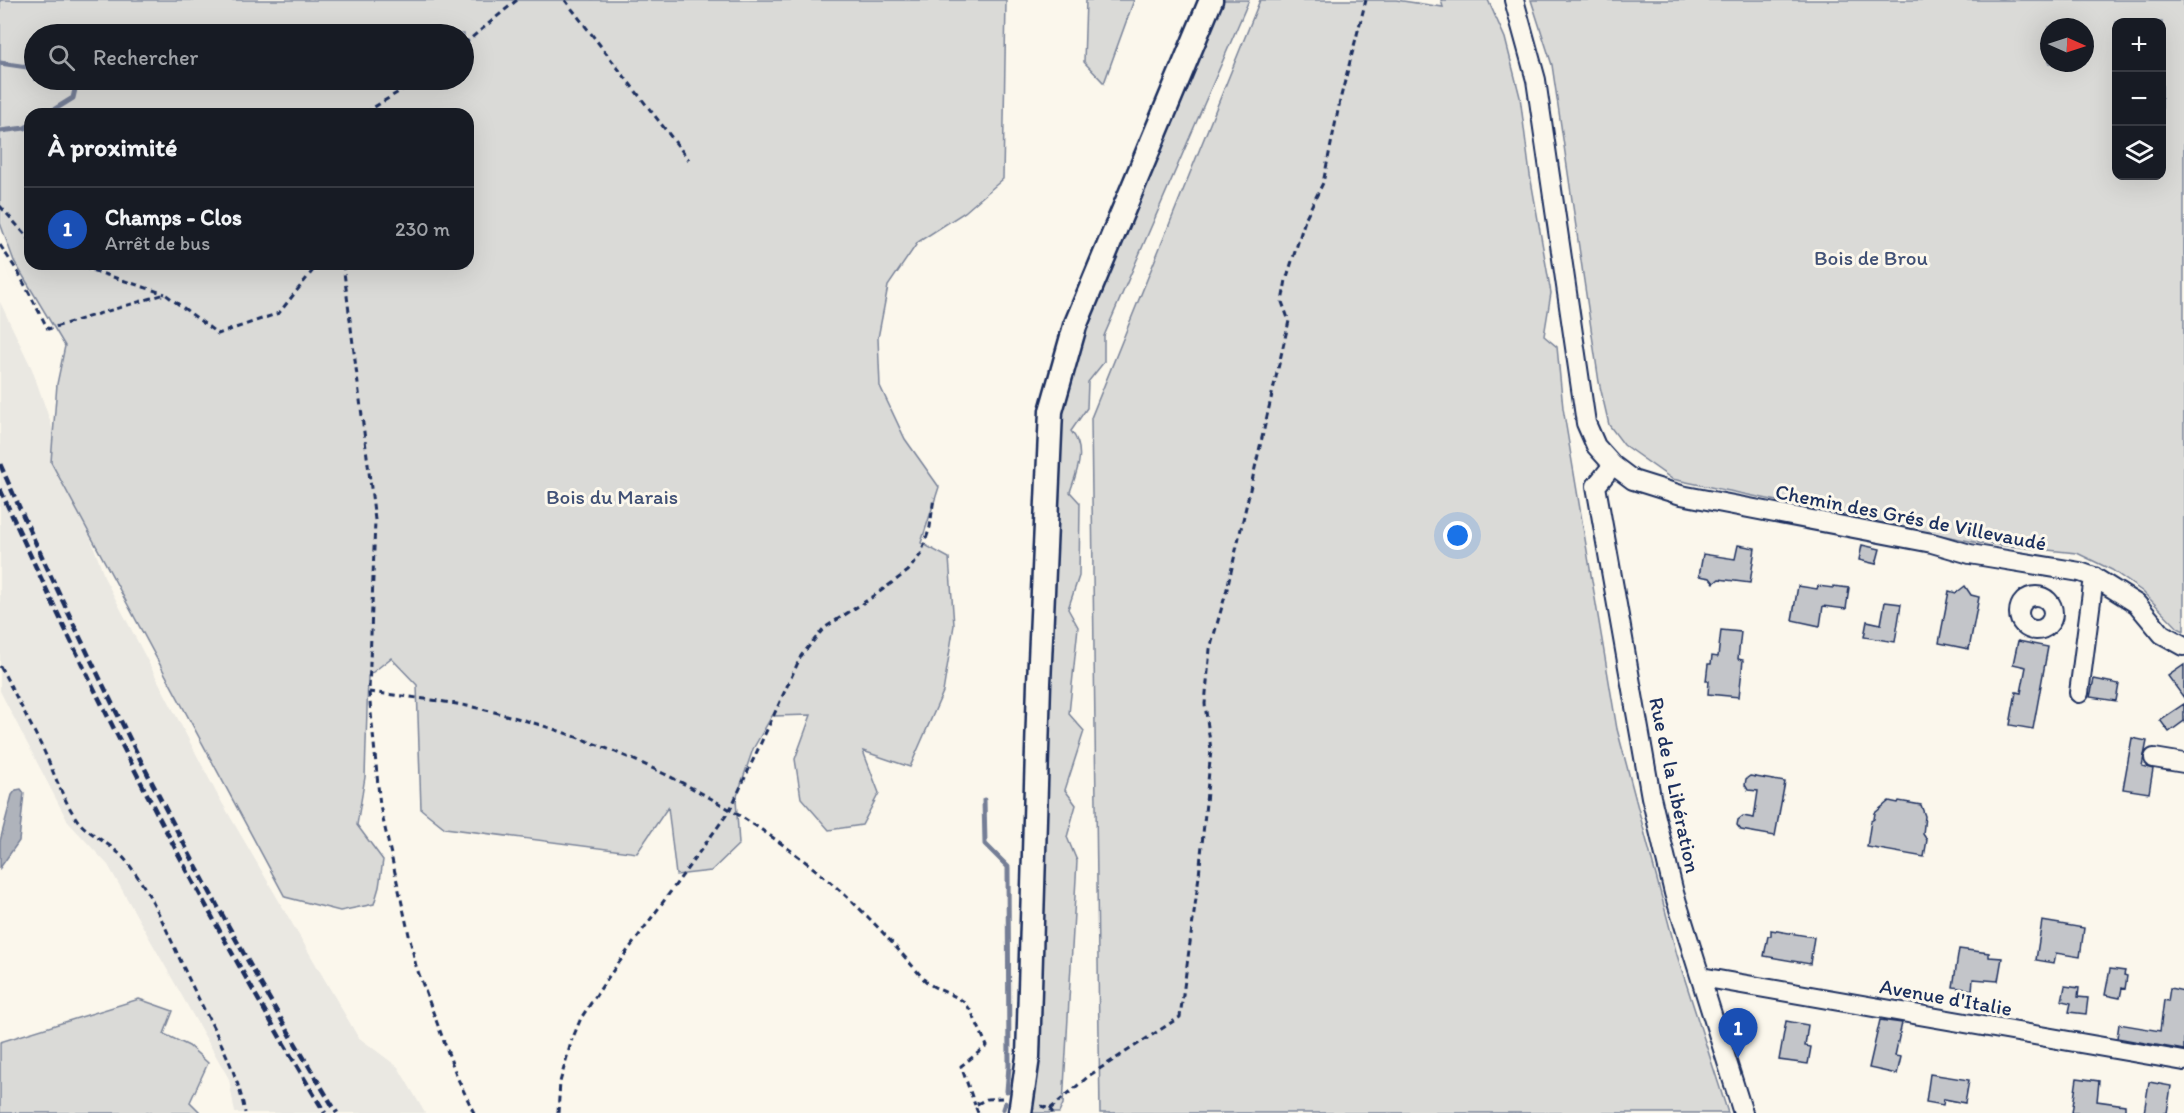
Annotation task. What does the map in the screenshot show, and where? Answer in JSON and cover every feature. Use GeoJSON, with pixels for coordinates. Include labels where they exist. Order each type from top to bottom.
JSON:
{"type":"FeatureCollection","features":[{"type":"Feature","properties":{"kind":"main road"},"geometry":{"type":"LineString","coordinates":[[1020,1113],[1028,1057],[1039,683],[1051,411],[1075,326],[1211,0]]}},
{"type":"Feature","properties":{"kind":"street","name":"Chemin des Grés de Villevaudé"},"geometry":{"type":"LineString","coordinates":[[1514,0],[1536,80],[1586,423],[1596,446],[1613,465],[1634,480],[1681,495],[1932,543],[1970,554],[2080,572],[2094,577],[2137,604],[2162,634],[2184,646]]}},
{"type":"Feature","properties":{"kind":"street","name":"Rue de la Libération"},"geometry":{"type":"LineString","coordinates":[[1613,465],[1596,486],[1651,798],[1674,893],[1743,1113]]}},
{"type":"Feature","properties":{"kind":"street"},"geometry":{"type":"LineString","coordinates":[[2039,596],[2044,567]]}},
{"type":"Feature","properties":{"kind":"street"},"geometry":{"type":"LineString","coordinates":[[2079,693],[2094,577]]}},
{"type":"Feature","properties":{"kind":"street"},"geometry":{"type":"LineString","coordinates":[[2154,758],[2184,763]]}},
{"type":"Feature","properties":{"kind":"street","name":"Avenue d'Italie"},"geometry":{"type":"LineString","coordinates":[[1701,978],[2184,1061]]}},
{"type":"Feature","properties":{"kind":"path"},"geometry":{"type":"LineString","coordinates":[[474,36],[517,0]]}},
{"type":"Feature","properties":{"kind":"path"},"geometry":{"type":"LineString","coordinates":[[565,0],[689,160]]}},
{"type":"Feature","properties":{"kind":"path"},"geometry":{"type":"LineString","coordinates":[[1053,1113],[1050,1109],[1090,1075],[1180,1017],[1199,876],[1210,750],[1205,704],[1210,650],[1227,589],[1289,321],[1282,303],[1286,280],[1306,217],[1323,183],[1341,96],[1366,0]]}},
{"type":"Feature","properties":{"kind":"path"},"geometry":{"type":"LineString","coordinates":[[373,108],[402,90]]}},
{"type":"Feature","properties":{"kind":"path"},"geometry":{"type":"LineString","coordinates":[[0,206],[24,233]]}},
{"type":"Feature","properties":{"kind":"path"},"geometry":{"type":"LineString","coordinates":[[0,245],[18,272],[48,328],[165,294]]}},
{"type":"Feature","properties":{"kind":"path"},"geometry":{"type":"LineString","coordinates":[[91,270],[165,294],[218,334],[279,313],[313,270]]}},
{"type":"Feature","properties":{"kind":"path"},"geometry":{"type":"LineString","coordinates":[[344,270],[375,520],[369,692],[380,806],[416,966],[457,1077],[474,1113]]}},
{"type":"Feature","properties":{"kind":"path"},"geometry":{"type":"LineString","coordinates":[[558,1113],[560,1082],[581,1018],[730,810],[801,656],[824,628],[908,571],[921,554],[930,527],[934,497]]}},
{"type":"Feature","properties":{"kind":"path"},"geometry":{"type":"LineString","coordinates":[[0,666],[45,753],[58,786],[80,824],[116,849],[127,861],[159,914],[226,1052],[242,1094],[245,1113]]}},
{"type":"Feature","properties":{"kind":"path"},"geometry":{"type":"LineString","coordinates":[[369,692],[488,711],[575,736],[614,751],[730,810],[804,860],[864,913],[926,982],[966,1003],[987,1046],[961,1066],[975,1105]]}},
{"type":"Feature","properties":{"kind":"shaded area"},"geometry":{"type":"Polygon","coordinates":[[[0,302],[32,369],[105,579],[217,794],[358,1037],[398,1067],[425,1113],[235,1113],[229,1079],[108,865],[68,822],[0,691],[0,302]]]}},
{"type":"Feature","properties":{"kind":"shaded area"},"geometry":{"type":"Polygon","coordinates":[[[21,789],[24,793],[19,841],[0,868],[0,841],[12,795],[16,790],[21,789]]]}},
{"type":"Feature","properties":{"kind":"green space","name":"Bois du Marais"},"geometry":{"type":"Polygon","coordinates":[[[0,0],[1006,0],[1003,179],[965,212],[918,242],[888,286],[878,338],[880,386],[905,439],[939,487],[921,543],[949,558],[954,625],[943,692],[910,767],[863,751],[879,793],[862,825],[829,830],[801,798],[795,759],[811,715],[772,716],[753,749],[736,799],[739,844],[711,871],[676,875],[668,807],[637,853],[445,828],[421,809],[417,685],[391,658],[368,676],[365,777],[357,825],[383,860],[374,904],[340,911],[285,897],[51,462],[57,384],[65,346],[14,261],[0,223],[0,0]]]}},
{"type":"Feature","properties":{"kind":"green space"},"geometry":{"type":"Polygon","coordinates":[[[1086,0],[1134,0],[1104,83],[1084,62],[1086,0]]]}},
{"type":"Feature","properties":{"kind":"green space"},"geometry":{"type":"Polygon","coordinates":[[[1222,0],[1249,0],[1104,336],[1104,362],[1088,382],[1087,408],[1071,431],[1076,438],[1080,453],[1070,492],[1080,503],[1079,576],[1068,609],[1078,627],[1069,714],[1084,731],[1065,790],[1076,805],[1067,837],[1077,861],[1063,1104],[1059,1113],[1032,1113],[1038,1068],[1057,448],[1065,401],[1081,333],[1222,0]]]}},
{"type":"Feature","properties":{"kind":"green space"},"geometry":{"type":"Polygon","coordinates":[[[1260,0],[1396,0],[1443,7],[1441,0],[1488,0],[1505,38],[1520,97],[1530,175],[1551,293],[1544,336],[1557,347],[1563,408],[1617,729],[1677,955],[1728,1113],[1100,1113],[1091,418],[1260,0]]]}},
{"type":"Feature","properties":{"kind":"green space","name":"Bois de Brou"},"geometry":{"type":"Polygon","coordinates":[[[1531,0],[2184,0],[2184,631],[2178,628],[2143,592],[2112,570],[2077,553],[1979,543],[1672,479],[1624,445],[1609,425],[1599,382],[1552,65],[1531,0]]]}},
{"type":"Feature","properties":{"kind":"green space"},"geometry":{"type":"Polygon","coordinates":[[[139,999],[173,1011],[164,1034],[189,1046],[208,1063],[190,1102],[201,1113],[0,1113],[0,1042],[139,999]]]}},
{"type":"Feature","properties":{"kind":"building"},"geometry":{"type":"Polygon","coordinates":[[[1738,545],[1755,548],[1750,583],[1719,579],[1714,583],[1710,578],[1699,576],[1703,554],[1735,559],[1738,545]]]}},
{"type":"Feature","properties":{"kind":"building"},"geometry":{"type":"Polygon","coordinates":[[[1862,545],[1880,549],[1876,564],[1859,560],[1862,545]]]}},
{"type":"Feature","properties":{"kind":"building"},"geometry":{"type":"Polygon","coordinates":[[[1798,586],[1817,589],[1818,586],[1849,588],[1846,609],[1823,606],[1820,626],[1792,620],[1798,586]]]}},
{"type":"Feature","properties":{"kind":"building"},"geometry":{"type":"Polygon","coordinates":[[[1965,586],[1971,595],[1979,597],[1969,649],[1939,643],[1949,591],[1956,593],[1965,586]]]}},
{"type":"Feature","properties":{"kind":"building"},"geometry":{"type":"Polygon","coordinates":[[[1885,602],[1901,604],[1895,642],[1864,637],[1867,621],[1881,624],[1885,602]]]}},
{"type":"Feature","properties":{"kind":"building"},"geometry":{"type":"Polygon","coordinates":[[[1721,630],[1741,632],[1738,659],[1743,660],[1739,697],[1708,694],[1709,681],[1706,681],[1708,664],[1711,664],[1712,656],[1718,657],[1721,630]]]}},
{"type":"Feature","properties":{"kind":"building"},"geometry":{"type":"Polygon","coordinates":[[[2018,641],[2048,647],[2033,729],[2010,725],[2016,692],[2021,693],[2026,667],[2013,664],[2018,641]]]}},
{"type":"Feature","properties":{"kind":"building"},"geometry":{"type":"Polygon","coordinates":[[[2184,665],[2184,698],[2168,676],[2184,665]]]}},
{"type":"Feature","properties":{"kind":"building"},"geometry":{"type":"Polygon","coordinates":[[[2094,679],[2119,684],[2116,701],[2090,697],[2094,679]]]}},
{"type":"Feature","properties":{"kind":"building"},"geometry":{"type":"Polygon","coordinates":[[[2184,704],[2184,721],[2169,732],[2160,720],[2184,704]]]}},
{"type":"Feature","properties":{"kind":"building"},"geometry":{"type":"Polygon","coordinates":[[[2132,738],[2147,741],[2142,766],[2153,769],[2149,793],[2123,789],[2132,738]]]}},
{"type":"Feature","properties":{"kind":"building"},"geometry":{"type":"Polygon","coordinates":[[[1750,776],[1785,782],[1775,836],[1741,830],[1737,825],[1738,820],[1743,816],[1754,818],[1758,791],[1748,790],[1745,785],[1746,779],[1750,776]]]}},
{"type":"Feature","properties":{"kind":"building"},"geometry":{"type":"Polygon","coordinates":[[[1889,801],[1921,805],[1925,816],[1923,834],[1927,840],[1924,857],[1867,847],[1871,821],[1875,813],[1889,801]]]}},
{"type":"Feature","properties":{"kind":"building"},"geometry":{"type":"Polygon","coordinates":[[[2042,921],[2084,928],[2080,957],[2056,953],[2054,963],[2036,960],[2042,921]]]}},
{"type":"Feature","properties":{"kind":"building"},"geometry":{"type":"Polygon","coordinates":[[[1771,930],[1814,937],[1810,964],[1764,956],[1771,930]]]}},
{"type":"Feature","properties":{"kind":"building"},"geometry":{"type":"Polygon","coordinates":[[[1959,949],[1989,953],[1989,957],[2002,958],[1998,981],[1973,979],[1972,990],[1953,987],[1959,949]]]}},
{"type":"Feature","properties":{"kind":"building"},"geometry":{"type":"Polygon","coordinates":[[[2110,969],[2125,971],[2124,975],[2127,976],[2125,989],[2122,988],[2120,998],[2105,995],[2110,969]]]}},
{"type":"Feature","properties":{"kind":"building"},"geometry":{"type":"Polygon","coordinates":[[[2065,986],[2079,988],[2078,997],[2088,998],[2086,1014],[2069,1012],[2071,1003],[2062,1001],[2065,986]]]}},
{"type":"Feature","properties":{"kind":"building"},"geometry":{"type":"Polygon","coordinates":[[[2170,988],[2184,991],[2184,1050],[2117,1038],[2119,1024],[2160,1031],[2164,1000],[2168,1001],[2170,988]]]}},
{"type":"Feature","properties":{"kind":"building"},"geometry":{"type":"Polygon","coordinates":[[[1880,1020],[1902,1023],[1895,1056],[1901,1057],[1897,1074],[1869,1068],[1880,1020]]]}},
{"type":"Feature","properties":{"kind":"building"},"geometry":{"type":"Polygon","coordinates":[[[1786,1021],[1808,1025],[1805,1046],[1811,1047],[1808,1064],[1779,1060],[1786,1021]]]}},
{"type":"Feature","properties":{"kind":"building"},"geometry":{"type":"Polygon","coordinates":[[[1930,1074],[1969,1080],[1965,1103],[1944,1099],[1943,1105],[1926,1102],[1930,1074]]]}},
{"type":"Feature","properties":{"kind":"building"},"geometry":{"type":"Polygon","coordinates":[[[2077,1078],[2099,1081],[2097,1101],[2125,1105],[2125,1113],[2072,1113],[2077,1078]]]}},
{"type":"Feature","properties":{"kind":"building"},"geometry":{"type":"Polygon","coordinates":[[[2149,1082],[2171,1086],[2167,1113],[2144,1113],[2149,1082]]]}},
{"type":"Feature","properties":{"kind":"waterway"},"geometry":{"type":"LineString","coordinates":[[0,63],[24,67]]}},
{"type":"Feature","properties":{"kind":"waterway"},"geometry":{"type":"LineString","coordinates":[[57,108],[73,98],[75,90]]}},
{"type":"Feature","properties":{"kind":"waterway"},"geometry":{"type":"LineString","coordinates":[[0,131],[24,128]]}},
{"type":"Feature","properties":{"kind":"waterway"},"geometry":{"type":"LineString","coordinates":[[984,800],[985,844],[1008,867],[1009,1066],[1007,1091]]}},
{"type":"Feature","properties":{"kind":"waterway"},"geometry":{"type":"LineString","coordinates":[[1003,1109],[1005,1103]]}},
{"type":"Feature","properties":{"kind":"railway"},"geometry":{"type":"LineString","coordinates":[[0,464],[77,630],[158,794],[245,955],[337,1113]]}},
{"type":"Feature","properties":{"kind":"railway"},"geometry":{"type":"LineString","coordinates":[[0,489],[75,649],[153,806],[236,961],[325,1113]]}},
{"type":"Feature","properties":{"kind":"place","name":"Champs - Clos"},"geometry":{"type":"Point","coordinates":[1738,1058]}}]}
